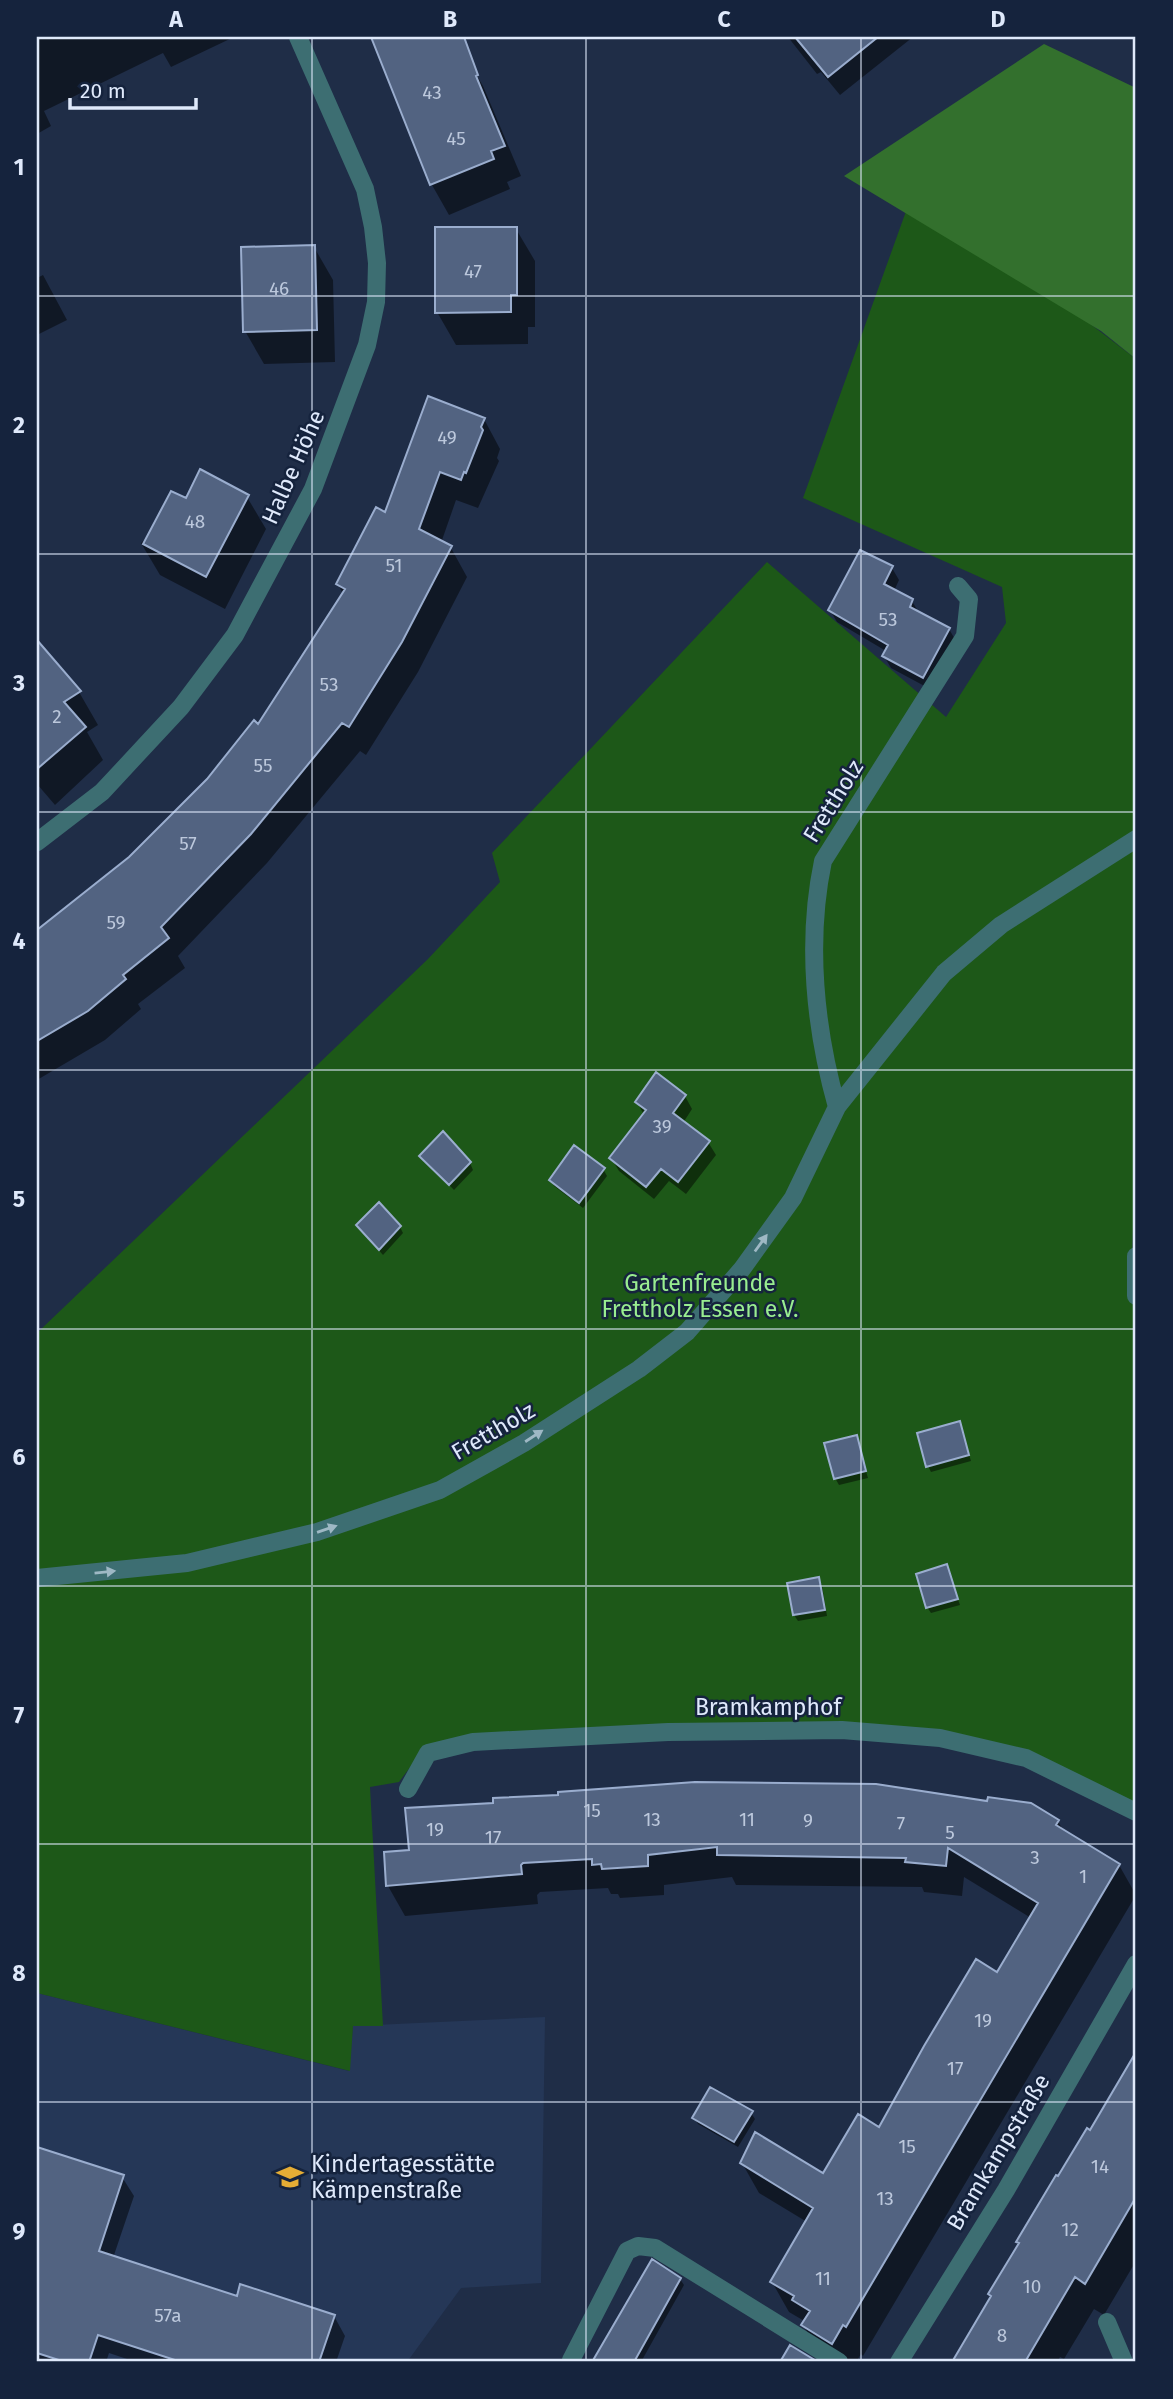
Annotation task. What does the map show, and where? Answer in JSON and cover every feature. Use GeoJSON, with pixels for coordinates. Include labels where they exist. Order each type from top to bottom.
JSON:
{"type":"FeatureCollection","features":[{"type":"Feature","properties":{"kind":"street","name":"Halbe Höhe"},"geometry":{"type":"LineString","coordinates":[[37,842],[102,792],[181,707],[235,635],[313,489],[367,345],[376,302],[377,263],[365,189],[298,37]]}},
{"type":"Feature","properties":{"kind":"street","name":"Frettholz"},"geometry":{"type":"LineString","coordinates":[[837,1107],[818,1022],[814,934],[816,894],[823,861],[965,636],[969,599],[958,586]]}},
{"type":"Feature","properties":{"kind":"street","name":"Frettholz"},"geometry":{"type":"LineString","coordinates":[[37,1578],[187,1563],[317,1532],[440,1490],[524,1443],[639,1369],[687,1332],[742,1269],[793,1198],[837,1107],[944,973],[1001,925],[1136,839]]}},
{"type":"Feature","properties":{"kind":"street"},"geometry":{"type":"LineString","coordinates":[[1136,1256],[1136,1296]]}},
{"type":"Feature","properties":{"kind":"street","name":"Bramkamphof"},"geometry":{"type":"LineString","coordinates":[[408,1789],[428,1754],[473,1742],[668,1732],[842,1730],[940,1738],[1026,1758],[1136,1812]]}},
{"type":"Feature","properties":{"kind":"street","name":"Bramkampstraße"},"geometry":{"type":"LineString","coordinates":[[899,2362],[1006,2190],[1136,1965]]}},
{"type":"Feature","properties":{"kind":"street"},"geometry":{"type":"LineString","coordinates":[[571,2360],[627,2251],[638,2246],[655,2248],[839,2362]]}},
{"type":"Feature","properties":{"kind":"street"},"geometry":{"type":"LineString","coordinates":[[1107,2322],[1124,2362]]}},
{"type":"Feature","properties":{"kind":"shaded area","name":"Kindertagesstätte Kämpenstraße"},"geometry":{"type":"Polygon","coordinates":[[[37,1993],[349,2071],[353,2026],[545,2017],[541,2283],[461,2288],[407,2362],[37,2362],[37,1993]]]}},
{"type":"Feature","properties":{"kind":"green space"},"geometry":{"type":"Polygon","coordinates":[[[1044,44],[1136,88],[1136,359],[1101,331],[844,176],[1044,44]]]}},
{"type":"Feature","properties":{"kind":"green space","name":"Gartenfreunde Frettholz Essen e.V."},"geometry":{"type":"Polygon","coordinates":[[[914,189],[1136,359],[1136,1219],[1133,1228],[1131,1292],[1136,1326],[1136,1808],[1026,1754],[845,1725],[426,1746],[399,1782],[370,1787],[383,2026],[353,2026],[350,2071],[37,1993],[37,1333],[428,959],[500,882],[492,853],[767,562],[946,717],[1006,623],[1002,587],[803,498],[914,189]]]}},
{"type":"Feature","properties":{"kind":"building"},"geometry":{"type":"Polygon","coordinates":[[[371,37],[464,37],[478,75],[476,76],[505,146],[491,151],[494,159],[430,185],[371,37]]]}},
{"type":"Feature","properties":{"kind":"building"},"geometry":{"type":"Polygon","coordinates":[[[795,37],[878,37],[828,77],[795,37]]]}},
{"type":"Feature","properties":{"kind":"building"},"geometry":{"type":"Polygon","coordinates":[[[435,227],[517,227],[517,295],[511,295],[511,312],[435,313],[435,227]]]}},
{"type":"Feature","properties":{"kind":"building"},"geometry":{"type":"Polygon","coordinates":[[[315,245],[317,330],[243,332],[241,247],[315,245]]]}},
{"type":"Feature","properties":{"kind":"building"},"geometry":{"type":"Polygon","coordinates":[[[428,396],[485,418],[481,427],[483,430],[461,480],[440,472],[419,529],[452,546],[402,642],[349,727],[342,723],[251,834],[161,927],[169,938],[123,975],[126,979],[88,1011],[37,1041],[37,930],[129,857],[207,779],[254,720],[258,724],[345,589],[336,584],[376,507],[385,512],[428,396]]]}},
{"type":"Feature","properties":{"kind":"building"},"geometry":{"type":"Polygon","coordinates":[[[200,469],[249,495],[206,577],[143,544],[171,491],[186,498],[200,469]]]}},
{"type":"Feature","properties":{"kind":"building"},"geometry":{"type":"Polygon","coordinates":[[[860,550],[893,566],[884,584],[913,599],[910,607],[950,628],[923,678],[882,656],[888,645],[828,610],[860,550]]]}},
{"type":"Feature","properties":{"kind":"building"},"geometry":{"type":"Polygon","coordinates":[[[37,640],[81,691],[64,702],[86,727],[37,769],[37,640]]]}},
{"type":"Feature","properties":{"kind":"building"},"geometry":{"type":"Polygon","coordinates":[[[656,1072],[686,1095],[673,1113],[710,1141],[678,1182],[661,1169],[646,1187],[609,1158],[646,1110],[635,1102],[656,1072]]]}},
{"type":"Feature","properties":{"kind":"building"},"geometry":{"type":"Polygon","coordinates":[[[443,1131],[471,1162],[449,1185],[419,1156],[443,1131]]]}},
{"type":"Feature","properties":{"kind":"building"},"geometry":{"type":"Polygon","coordinates":[[[574,1145],[605,1168],[579,1203],[549,1180],[574,1145]]]}},
{"type":"Feature","properties":{"kind":"building"},"geometry":{"type":"Polygon","coordinates":[[[379,1202],[401,1226],[379,1250],[356,1225],[379,1202]]]}},
{"type":"Feature","properties":{"kind":"building"},"geometry":{"type":"Polygon","coordinates":[[[960,1421],[969,1455],[926,1467],[917,1433],[960,1421]]]}},
{"type":"Feature","properties":{"kind":"building"},"geometry":{"type":"Polygon","coordinates":[[[857,1435],[866,1471],[834,1479],[824,1443],[857,1435]]]}},
{"type":"Feature","properties":{"kind":"building"},"geometry":{"type":"Polygon","coordinates":[[[947,1564],[958,1599],[926,1608],[916,1574],[947,1564]]]}},
{"type":"Feature","properties":{"kind":"building"},"geometry":{"type":"Polygon","coordinates":[[[819,1577],[825,1610],[793,1615],[787,1583],[819,1577]]]}},
{"type":"Feature","properties":{"kind":"building"},"geometry":{"type":"Polygon","coordinates":[[[695,1782],[876,1784],[987,1801],[988,1797],[1031,1803],[1059,1820],[1056,1825],[1120,1864],[846,2327],[843,2325],[832,2344],[801,2325],[810,2311],[792,2300],[794,2296],[770,2282],[813,2208],[740,2163],[755,2132],[823,2173],[858,2114],[879,2127],[976,1959],[997,1972],[1038,1903],[948,1848],[946,1866],[905,1862],[906,1858],[717,1855],[717,1847],[648,1855],[648,1866],[602,1869],[601,1864],[592,1865],[592,1859],[523,1863],[522,1874],[386,1886],[384,1852],[409,1850],[405,1808],[493,1803],[493,1798],[558,1795],[558,1792],[695,1782]]]}},
{"type":"Feature","properties":{"kind":"building"},"geometry":{"type":"Polygon","coordinates":[[[1136,2052],[1136,2197],[1085,2284],[1075,2277],[1025,2362],[952,2362],[991,2296],[988,2294],[1019,2243],[1016,2242],[1087,2128],[1090,2130],[1136,2052]]]}},
{"type":"Feature","properties":{"kind":"building"},"geometry":{"type":"Polygon","coordinates":[[[710,2087],[753,2111],[734,2142],[692,2118],[710,2087]]]}},
{"type":"Feature","properties":{"kind":"building"},"geometry":{"type":"Polygon","coordinates":[[[37,2147],[124,2175],[99,2251],[237,2296],[240,2284],[335,2315],[319,2362],[181,2362],[98,2335],[89,2362],[65,2362],[37,2353],[37,2147]]]}},
{"type":"Feature","properties":{"kind":"building"},"geometry":{"type":"Polygon","coordinates":[[[652,2259],[681,2278],[634,2362],[592,2362],[652,2259]]]}},
{"type":"Feature","properties":{"kind":"building"},"geometry":{"type":"Polygon","coordinates":[[[790,2345],[818,2362],[780,2362],[790,2345]]]}},
{"type":"Feature","properties":{"kind":"place","name":"Kindertagesstätte Kämpenstraße"},"geometry":{"type":"Point","coordinates":[290,2177]}}]}
